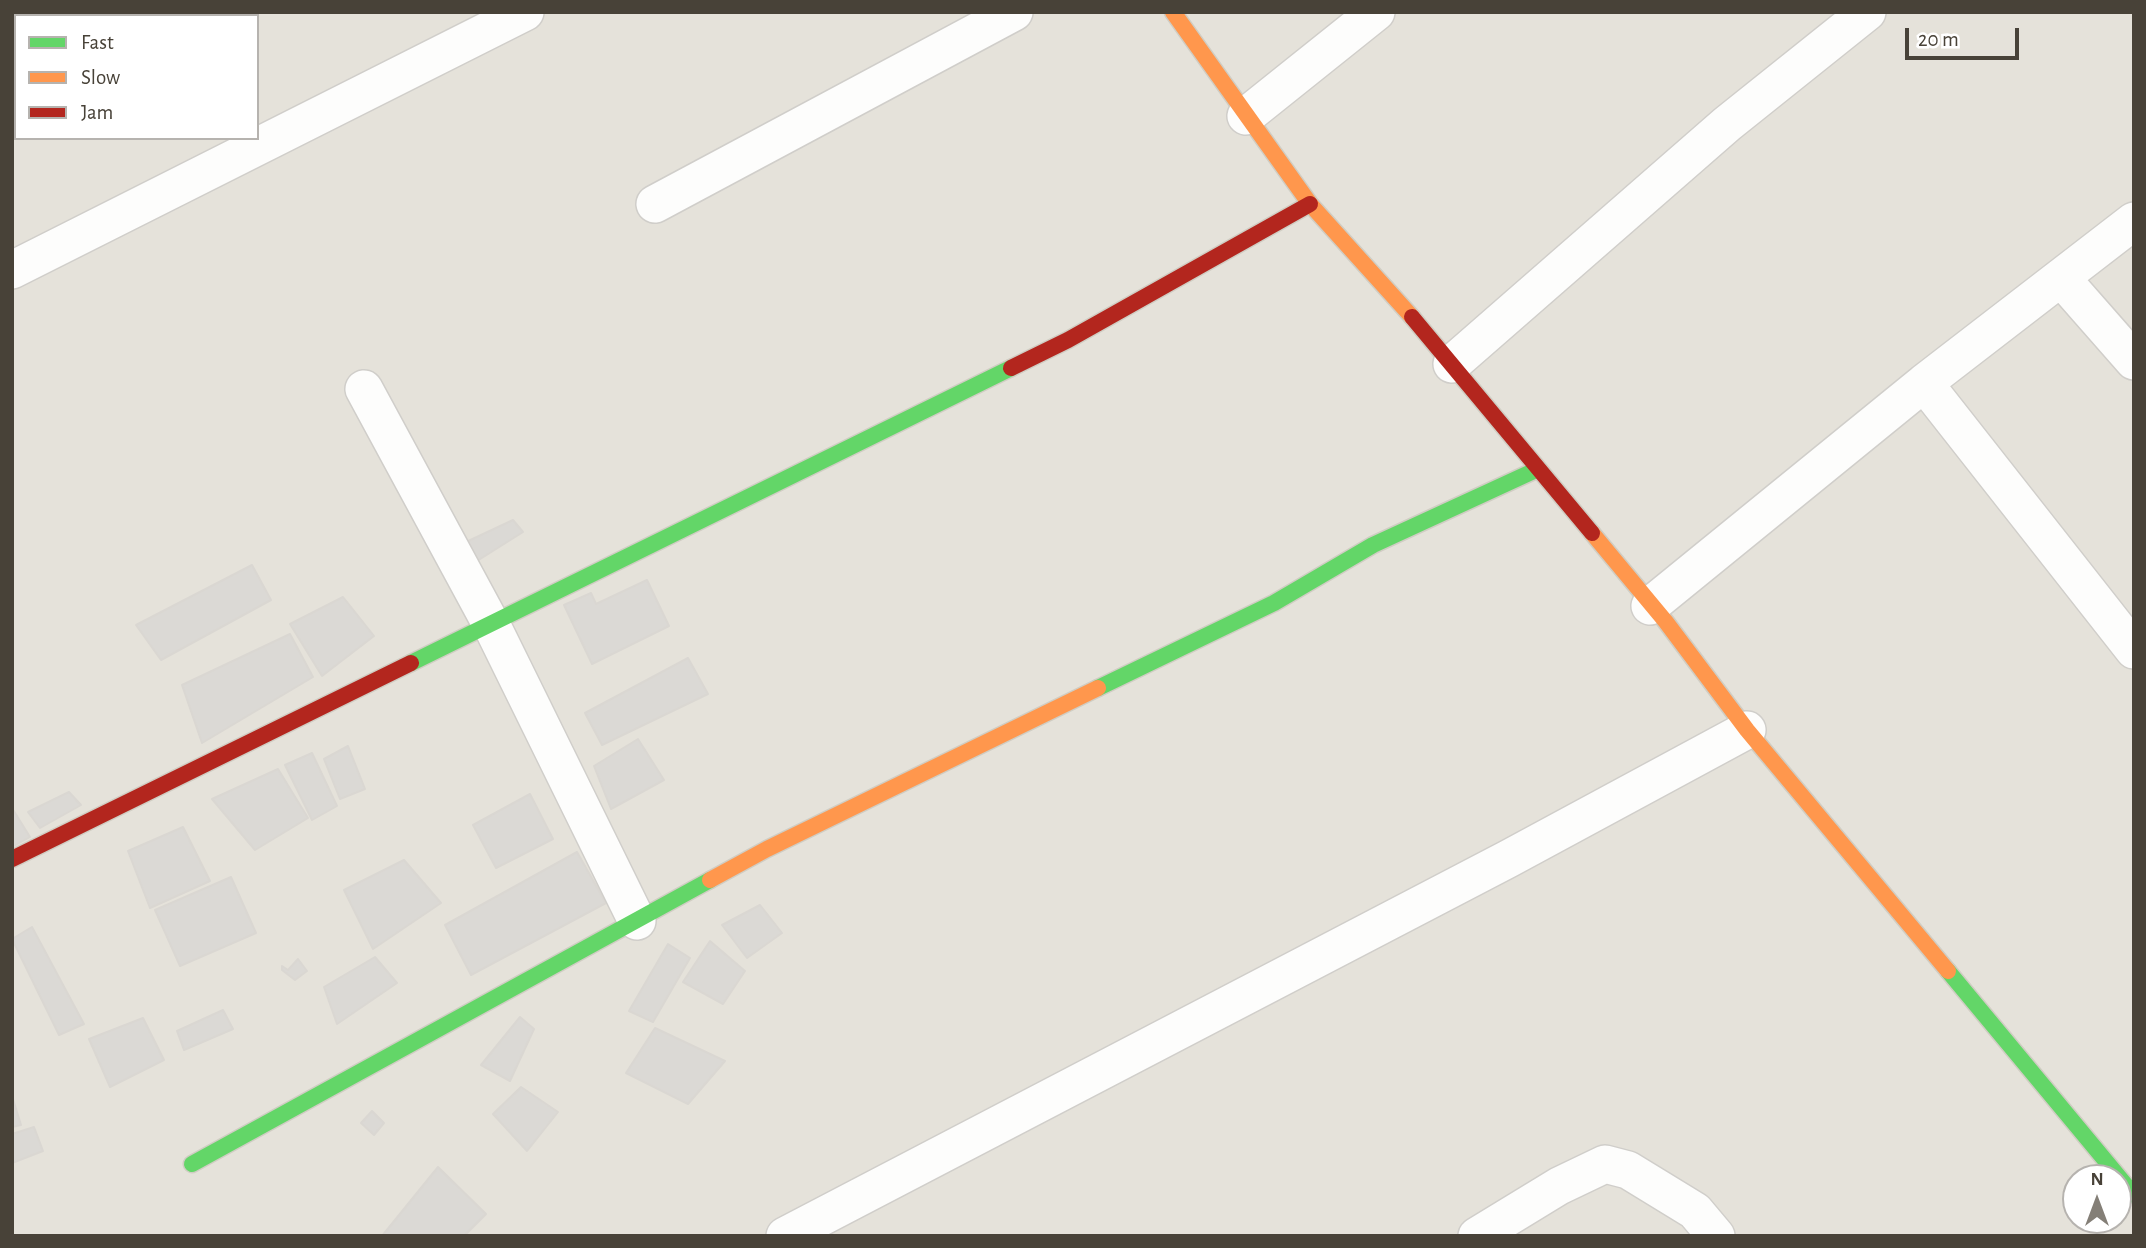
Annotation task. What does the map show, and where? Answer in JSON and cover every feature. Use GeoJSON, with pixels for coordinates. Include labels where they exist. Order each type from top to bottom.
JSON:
{"type":"FeatureCollection","features":[{"type":"Feature","properties":{"kind":"street"},"geometry":{"type":"LineString","coordinates":[[12,271],[525,12]]}},
{"type":"Feature","properties":{"kind":"street"},"geometry":{"type":"LineString","coordinates":[[656,204],[1014,12]]}},
{"type":"Feature","properties":{"kind":"street"},"geometry":{"type":"LineString","coordinates":[[1173,12],[1310,204],[1452,363],[1650,606],[1666,622],[1747,730],[2134,1195]]}},
{"type":"Feature","properties":{"kind":"street"},"geometry":{"type":"LineString","coordinates":[[1246,116],[1376,12]]}},
{"type":"Feature","properties":{"kind":"street"},"geometry":{"type":"LineString","coordinates":[[1452,363],[1727,124],[1867,12]]}},
{"type":"Feature","properties":{"kind":"street"},"geometry":{"type":"LineString","coordinates":[[12,859],[1068,340],[1310,204]]}},
{"type":"Feature","properties":{"kind":"street"},"geometry":{"type":"LineString","coordinates":[[1650,606],[1924,383],[2134,222]]}},
{"type":"Feature","properties":{"kind":"street"},"geometry":{"type":"LineString","coordinates":[[2062,278],[2134,361]]}},
{"type":"Feature","properties":{"kind":"street"},"geometry":{"type":"LineString","coordinates":[[1924,383],[2134,650]]}},
{"type":"Feature","properties":{"kind":"street"},"geometry":{"type":"LineString","coordinates":[[364,389],[491,624],[637,921]]}},
{"type":"Feature","properties":{"kind":"street"},"geometry":{"type":"LineString","coordinates":[[192,1164],[766,849],[1274,603],[1373,545],[1538,469]]}},
{"type":"Feature","properties":{"kind":"street"},"geometry":{"type":"LineString","coordinates":[[785,1236],[1508,859],[1747,730]]}},
{"type":"Feature","properties":{"kind":"street"},"geometry":{"type":"LineString","coordinates":[[1477,1236],[1559,1186],[1605,1164],[1628,1170],[1695,1211],[1716,1236]]}},
{"type":"Feature","properties":{"kind":"shaded area"},"geometry":{"type":"Polygon","coordinates":[[[12,12],[2134,12],[2134,1236],[12,1236],[12,12]]]}},
{"type":"Feature","properties":{"kind":"building"},"geometry":{"type":"Polygon","coordinates":[[[513,520],[523,532],[477,561],[464,543],[513,520]]]}},
{"type":"Feature","properties":{"kind":"building"},"geometry":{"type":"Polygon","coordinates":[[[252,565],[271,600],[161,660],[136,625],[252,565]]]}},
{"type":"Feature","properties":{"kind":"building"},"geometry":{"type":"Polygon","coordinates":[[[647,580],[669,626],[592,664],[564,605],[591,593],[596,604],[647,580]]]}},
{"type":"Feature","properties":{"kind":"building"},"geometry":{"type":"Polygon","coordinates":[[[343,597],[374,636],[322,676],[290,624],[343,597]]]}},
{"type":"Feature","properties":{"kind":"building"},"geometry":{"type":"Polygon","coordinates":[[[290,634],[313,677],[202,743],[182,685],[290,634]]]}},
{"type":"Feature","properties":{"kind":"building"},"geometry":{"type":"Polygon","coordinates":[[[688,658],[708,694],[602,745],[585,713],[688,658]]]}},
{"type":"Feature","properties":{"kind":"building"},"geometry":{"type":"Polygon","coordinates":[[[638,739],[664,780],[611,809],[594,766],[638,739]]]}},
{"type":"Feature","properties":{"kind":"building"},"geometry":{"type":"Polygon","coordinates":[[[348,746],[365,789],[340,799],[324,759],[348,746]]]}},
{"type":"Feature","properties":{"kind":"building"},"geometry":{"type":"Polygon","coordinates":[[[312,753],[337,806],[312,820],[285,765],[312,753]]]}},
{"type":"Feature","properties":{"kind":"building"},"geometry":{"type":"Polygon","coordinates":[[[278,769],[308,818],[255,850],[212,799],[278,769]]]}},
{"type":"Feature","properties":{"kind":"building"},"geometry":{"type":"Polygon","coordinates":[[[69,792],[81,805],[40,828],[28,812],[69,792]]]}},
{"type":"Feature","properties":{"kind":"building"},"geometry":{"type":"Polygon","coordinates":[[[530,794],[553,839],[496,868],[473,825],[530,794]]]}},
{"type":"Feature","properties":{"kind":"building"},"geometry":{"type":"Polygon","coordinates":[[[12,808],[30,837],[12,847],[12,808]]]}},
{"type":"Feature","properties":{"kind":"building"},"geometry":{"type":"Polygon","coordinates":[[[183,827],[210,881],[150,908],[128,851],[183,827]]]}},
{"type":"Feature","properties":{"kind":"building"},"geometry":{"type":"Polygon","coordinates":[[[577,852],[606,903],[471,975],[445,925],[577,852]]]}},
{"type":"Feature","properties":{"kind":"building"},"geometry":{"type":"Polygon","coordinates":[[[404,860],[441,903],[373,949],[344,890],[404,860]]]}},
{"type":"Feature","properties":{"kind":"building"},"geometry":{"type":"Polygon","coordinates":[[[231,877],[256,933],[180,966],[155,910],[231,877]]]}},
{"type":"Feature","properties":{"kind":"building"},"geometry":{"type":"Polygon","coordinates":[[[760,905],[782,933],[747,958],[722,925],[760,905]]]}},
{"type":"Feature","properties":{"kind":"building"},"geometry":{"type":"Polygon","coordinates":[[[32,927],[84,1024],[59,1035],[12,939],[32,927]]]}},
{"type":"Feature","properties":{"kind":"building"},"geometry":{"type":"Polygon","coordinates":[[[710,941],[745,971],[723,1004],[683,982],[710,941]]]}},
{"type":"Feature","properties":{"kind":"building"},"geometry":{"type":"Polygon","coordinates":[[[668,944],[690,958],[653,1022],[629,1011],[668,944]]]}},
{"type":"Feature","properties":{"kind":"building"},"geometry":{"type":"Polygon","coordinates":[[[375,957],[397,983],[337,1024],[324,987],[375,957]]]}},
{"type":"Feature","properties":{"kind":"building"},"geometry":{"type":"Polygon","coordinates":[[[298,959],[307,971],[295,980],[282,970],[282,966],[288,970],[298,959]]]}},
{"type":"Feature","properties":{"kind":"building"},"geometry":{"type":"Polygon","coordinates":[[[223,1010],[233,1029],[184,1050],[177,1031],[223,1010]]]}},
{"type":"Feature","properties":{"kind":"building"},"geometry":{"type":"Polygon","coordinates":[[[520,1017],[534,1029],[510,1081],[481,1065],[520,1017]]]}},
{"type":"Feature","properties":{"kind":"building"},"geometry":{"type":"Polygon","coordinates":[[[143,1018],[164,1060],[110,1087],[89,1039],[143,1018]]]}},
{"type":"Feature","properties":{"kind":"building"},"geometry":{"type":"Polygon","coordinates":[[[655,1028],[725,1061],[688,1104],[626,1073],[655,1028]]]}},
{"type":"Feature","properties":{"kind":"building"},"geometry":{"type":"Polygon","coordinates":[[[521,1087],[558,1112],[527,1151],[493,1114],[521,1087]]]}},
{"type":"Feature","properties":{"kind":"building"},"geometry":{"type":"Polygon","coordinates":[[[12,1096],[21,1125],[12,1127],[12,1096]]]}},
{"type":"Feature","properties":{"kind":"building"},"geometry":{"type":"Polygon","coordinates":[[[372,1111],[384,1123],[374,1135],[361,1123],[372,1111]]]}},
{"type":"Feature","properties":{"kind":"building"},"geometry":{"type":"Polygon","coordinates":[[[34,1127],[43,1151],[12,1163],[12,1134],[34,1127]]]}},
{"type":"Feature","properties":{"kind":"building"},"geometry":{"type":"Polygon","coordinates":[[[438,1167],[486,1214],[464,1236],[382,1236],[438,1167]]]}},
{"type":"Feature","properties":{"kind":"traffic: fast"},"geometry":{"type":"LineString","coordinates":[[411,663],[1011,368]]}},
{"type":"Feature","properties":{"kind":"traffic: fast"},"geometry":{"type":"LineString","coordinates":[[1098,688],[1274,603],[1373,545],[1538,469]]}},
{"type":"Feature","properties":{"kind":"traffic: fast"},"geometry":{"type":"LineString","coordinates":[[192,1164],[710,880]]}},
{"type":"Feature","properties":{"kind":"traffic: fast"},"geometry":{"type":"LineString","coordinates":[[1948,971],[2134,1195]]}},
{"type":"Feature","properties":{"kind":"traffic: slow"},"geometry":{"type":"LineString","coordinates":[[1173,12],[1310,204],[1412,317]]}},
{"type":"Feature","properties":{"kind":"traffic: slow"},"geometry":{"type":"LineString","coordinates":[[1592,533],[1666,622],[1747,730],[1948,971]]}},
{"type":"Feature","properties":{"kind":"traffic: slow"},"geometry":{"type":"LineString","coordinates":[[710,880],[767,849],[1098,688]]}},
{"type":"Feature","properties":{"kind":"traffic: jam"},"geometry":{"type":"LineString","coordinates":[[1011,368],[1068,340],[1310,204]]}},
{"type":"Feature","properties":{"kind":"traffic: jam"},"geometry":{"type":"LineString","coordinates":[[1412,317],[1592,533]]}},
{"type":"Feature","properties":{"kind":"traffic: jam"},"geometry":{"type":"LineString","coordinates":[[12,859],[411,663]]}}]}
